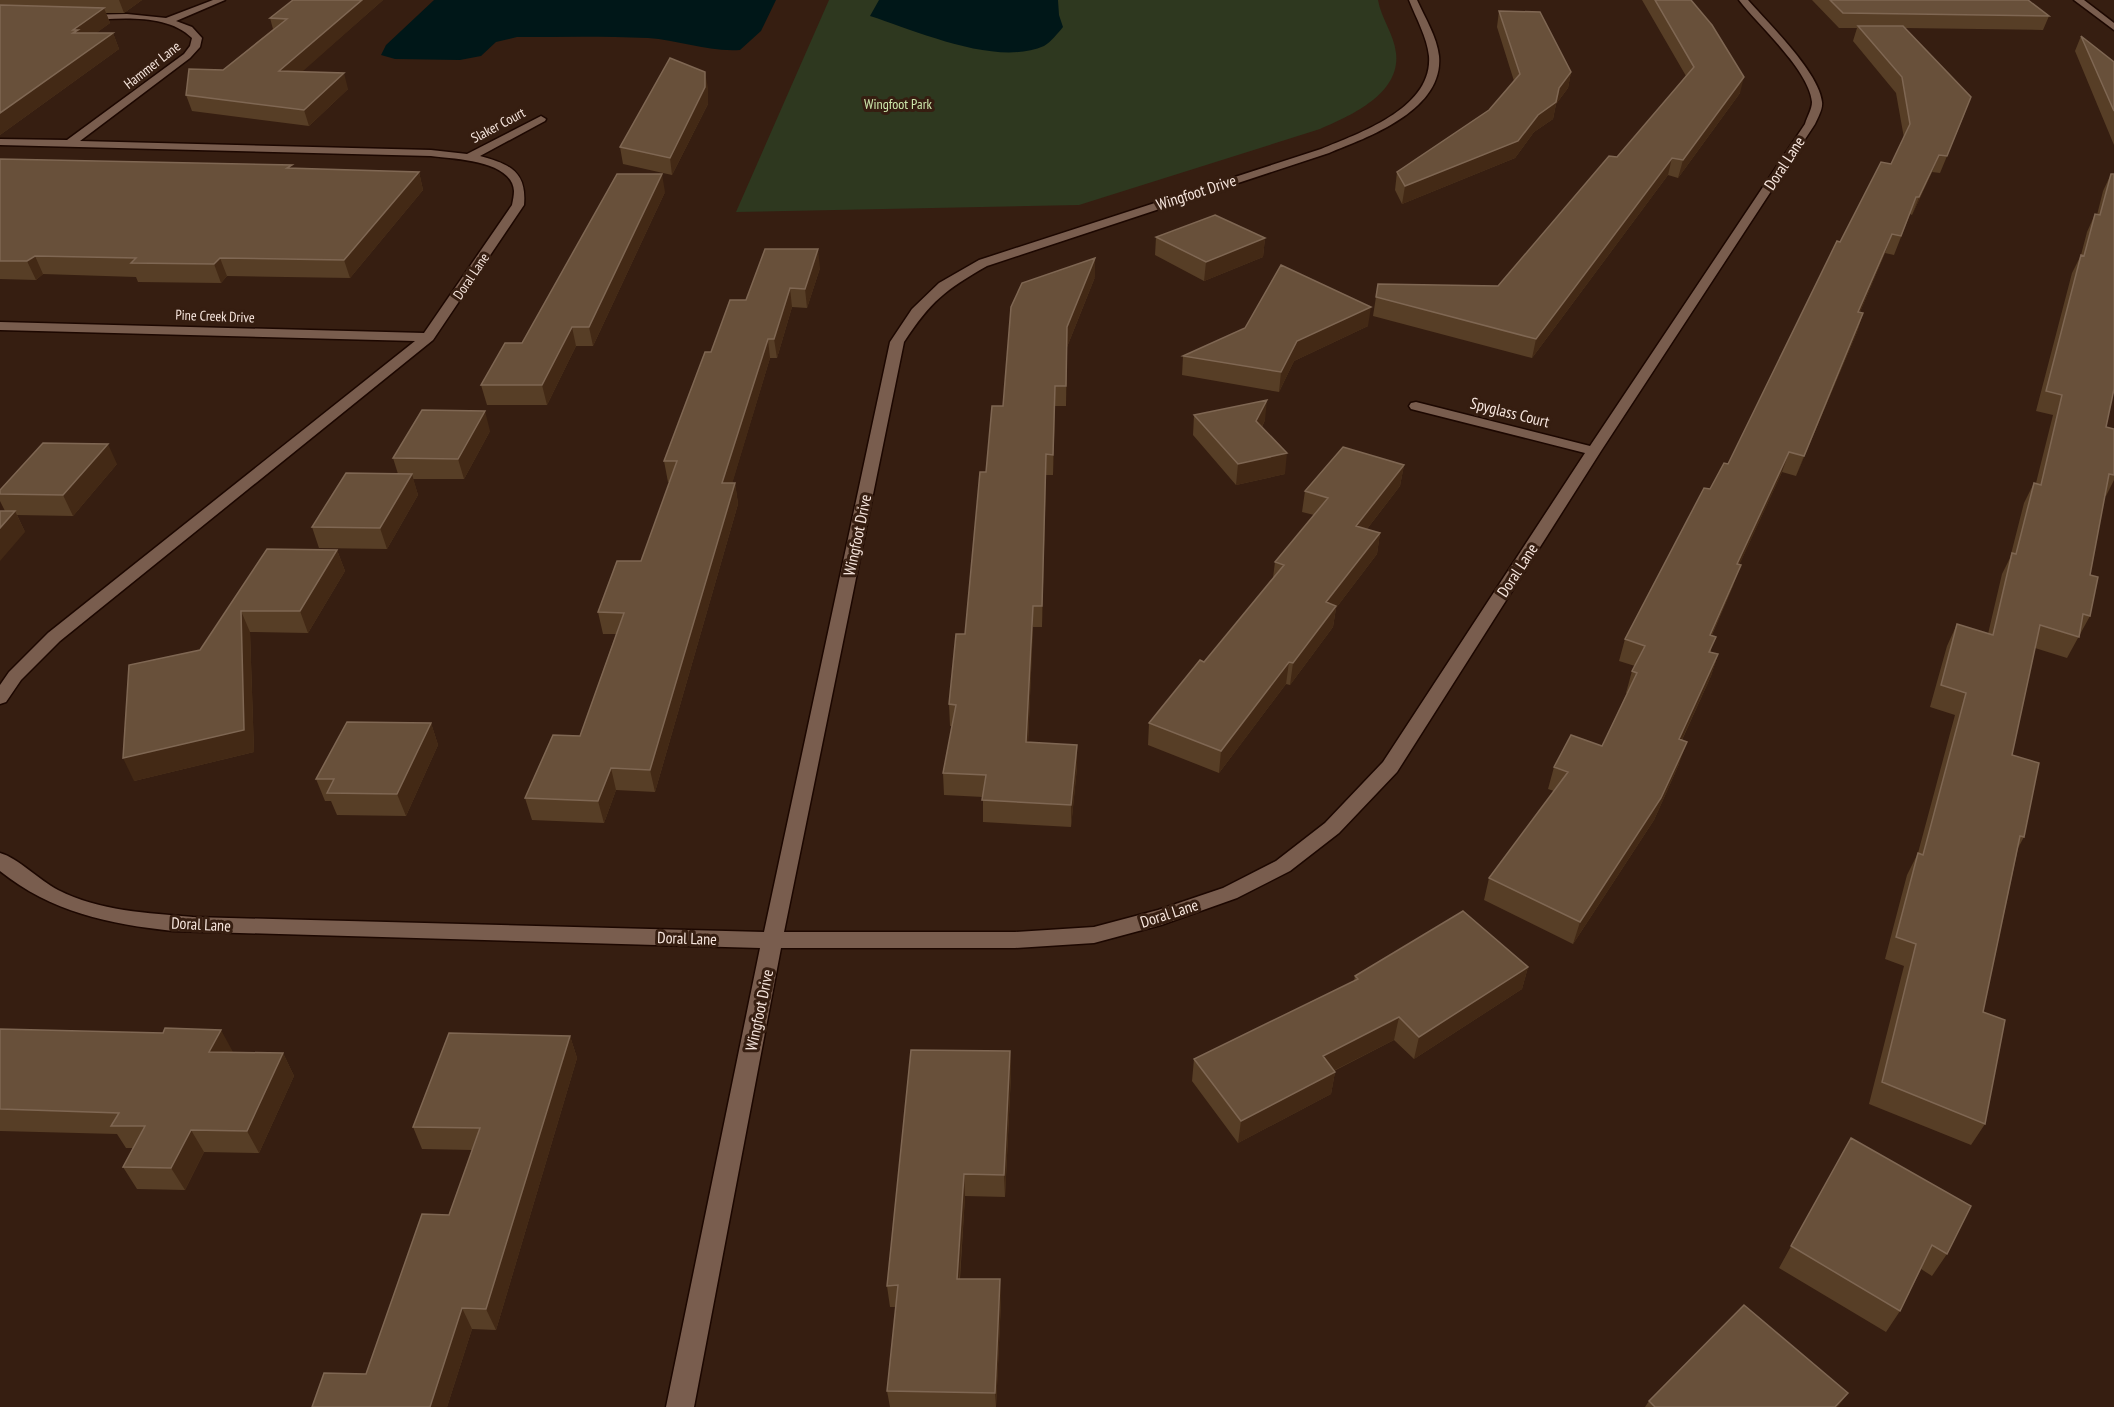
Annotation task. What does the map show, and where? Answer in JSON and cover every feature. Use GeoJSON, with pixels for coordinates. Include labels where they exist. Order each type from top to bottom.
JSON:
{"type":"FeatureCollection","features":[{"type":"Feature","properties":{"kind":"street"},"geometry":{"type":"LineString","coordinates":[[167,21],[221,0]]}},
{"type":"Feature","properties":{"kind":"street","name":"Wingfoot Drive"},"geometry":{"type":"LineString","coordinates":[[680,1407],[773,940],[897,342],[910,322],[944,286],[984,263],[1325,151],[1365,135],[1396,117],[1418,99],[1432,80],[1434,58],[1413,0]]}},
{"type":"Feature","properties":{"kind":"street","name":"Doral Lane"},"geometry":{"type":"LineString","coordinates":[[0,860],[34,886],[78,907],[132,919],[193,925],[773,940],[1015,940],[1094,935],[1161,917],[1230,893],[1283,866],[1332,828],[1390,767],[1594,451],[1803,134],[1817,104],[1812,84],[1799,65],[1743,0]]}},
{"type":"Feature","properties":{"kind":"street"},"geometry":{"type":"LineString","coordinates":[[2078,0],[2114,27]]}},
{"type":"Feature","properties":{"kind":"street","name":"Hammer Lane"},"geometry":{"type":"LineString","coordinates":[[67,17],[167,21],[194,33],[197,38],[195,47],[188,56],[69,144]]}},
{"type":"Feature","properties":{"kind":"street","name":"Slaker Court"},"geometry":{"type":"LineString","coordinates":[[468,158],[541,119]]}},
{"type":"Feature","properties":{"kind":"street","name":"Doral Lane"},"geometry":{"type":"LineString","coordinates":[[0,142],[389,151],[468,158],[503,167],[513,174],[519,183],[521,194],[518,205],[428,337],[54,637],[15,676],[0,698]]}},
{"type":"Feature","properties":{"kind":"street","name":"Pine Creek Drive"},"geometry":{"type":"LineString","coordinates":[[0,326],[428,337]]}},
{"type":"Feature","properties":{"kind":"street","name":"Spyglass Court"},"geometry":{"type":"LineString","coordinates":[[1416,406],[1594,451]]}},
{"type":"Feature","properties":{"kind":"green space","name":"Wingfoot Park"},"geometry":{"type":"Polygon","coordinates":[[[829,0],[1378,0],[1395,46],[1395,68],[1382,92],[1371,102],[1320,129],[1079,205],[736,212],[829,0]]]}},
{"type":"Feature","properties":{"kind":"shaded area"},"geometry":{"type":"Polygon","coordinates":[[[434,0],[776,0],[761,31],[740,50],[716,49],[648,38],[517,37],[496,42],[481,56],[460,60],[395,59],[381,55],[386,45],[434,0]]]}},
{"type":"Feature","properties":{"kind":"shaded area"},"geometry":{"type":"Polygon","coordinates":[[[879,0],[1058,0],[1063,27],[1044,46],[1025,51],[980,50],[933,38],[870,16],[879,0]]]}},
{"type":"Feature","properties":{"kind":"building"},"geometry":{"type":"Polygon","coordinates":[[[293,0],[362,0],[279,71],[344,73],[304,110],[186,95],[189,69],[223,70],[287,19],[270,18],[293,0]]]}},
{"type":"Feature","properties":{"kind":"building"},"geometry":{"type":"Polygon","coordinates":[[[1655,0],[1691,0],[1712,25],[1744,77],[1683,160],[1672,158],[1536,339],[1376,297],[1378,284],[1498,286],[1609,156],[1617,157],[1694,67],[1655,0]]]}},
{"type":"Feature","properties":{"kind":"building"},"geometry":{"type":"Polygon","coordinates":[[[1830,0],[2028,0],[2049,16],[1843,13],[1830,0]]]}},
{"type":"Feature","properties":{"kind":"building"},"geometry":{"type":"Polygon","coordinates":[[[0,5],[104,8],[73,30],[78,30],[73,33],[113,33],[0,113],[0,5]]]}},
{"type":"Feature","properties":{"kind":"building"},"geometry":{"type":"Polygon","coordinates":[[[1499,11],[1540,12],[1571,72],[1559,88],[1556,102],[1538,115],[1518,141],[1405,186],[1397,172],[1489,110],[1520,74],[1499,11]]]}},
{"type":"Feature","properties":{"kind":"building"},"geometry":{"type":"Polygon","coordinates":[[[1858,26],[1903,26],[1971,97],[1947,156],[1939,155],[1919,197],[1916,197],[1901,236],[1892,234],[1858,312],[1863,313],[1804,456],[1789,452],[1737,564],[1741,565],[1710,635],[1716,637],[1709,652],[1718,654],[1679,739],[1687,742],[1661,798],[1580,922],[1489,878],[1568,772],[1554,767],[1571,735],[1602,746],[1637,673],[1632,671],[1645,646],[1625,639],[1704,488],[1710,489],[1724,463],[1728,464],[1837,241],[1840,242],[1881,162],[1891,164],[1910,124],[1902,77],[1858,26]]]}},
{"type":"Feature","properties":{"kind":"building"},"geometry":{"type":"Polygon","coordinates":[[[2081,36],[2114,62],[2114,111],[2081,36]]]}},
{"type":"Feature","properties":{"kind":"building"},"geometry":{"type":"Polygon","coordinates":[[[670,58],[705,72],[705,87],[670,158],[620,147],[670,58]]]}},
{"type":"Feature","properties":{"kind":"building"},"geometry":{"type":"Polygon","coordinates":[[[0,159],[292,165],[287,168],[419,172],[344,260],[220,258],[214,264],[131,263],[136,258],[35,256],[27,261],[0,261],[0,159]]]}},
{"type":"Feature","properties":{"kind":"building"},"geometry":{"type":"Polygon","coordinates":[[[617,174],[662,174],[589,327],[572,327],[542,385],[481,385],[505,343],[522,343],[617,174]]]}},
{"type":"Feature","properties":{"kind":"building"},"geometry":{"type":"Polygon","coordinates":[[[2111,174],[2114,174],[2114,389],[2106,427],[2114,429],[2114,475],[2109,474],[2090,575],[2098,577],[2090,616],[2083,614],[2079,637],[2040,625],[2012,755],[2039,763],[2024,837],[2020,836],[1983,1012],[2005,1020],[1985,1124],[1882,1082],[1916,944],[1896,937],[1918,853],[1923,855],[1966,693],[1941,685],[1957,624],[1993,635],[2012,553],[2016,554],[2034,483],[2041,485],[2062,395],[2046,391],[2081,255],[2084,256],[2095,214],[2100,215],[2111,174]]]}},
{"type":"Feature","properties":{"kind":"building"},"geometry":{"type":"Polygon","coordinates":[[[1215,215],[1265,238],[1206,262],[1156,237],[1215,215]]]}},
{"type":"Feature","properties":{"kind":"building"},"geometry":{"type":"Polygon","coordinates":[[[765,249],[818,249],[805,289],[790,288],[774,339],[768,339],[722,483],[735,483],[650,770],[611,768],[598,801],[525,798],[553,735],[580,736],[624,613],[598,612],[617,561],[641,561],[677,461],[664,461],[705,352],[711,352],[730,300],[746,300],[765,249]]]}},
{"type":"Feature","properties":{"kind":"building"},"geometry":{"type":"Polygon","coordinates":[[[1095,258],[1067,327],[1066,386],[1055,386],[1053,455],[1046,454],[1042,606],[1033,606],[1026,742],[1077,745],[1071,805],[982,800],[986,775],[943,773],[956,705],[949,704],[956,634],[965,634],[980,472],[986,472],[992,406],[1003,406],[1011,307],[1022,283],[1095,258]]]}},
{"type":"Feature","properties":{"kind":"building"},"geometry":{"type":"Polygon","coordinates":[[[1281,265],[1371,307],[1297,341],[1281,372],[1183,356],[1245,328],[1281,265]]]}},
{"type":"Feature","properties":{"kind":"building"},"geometry":{"type":"Polygon","coordinates":[[[1267,400],[1256,421],[1287,453],[1238,464],[1194,415],[1267,400]]]}},
{"type":"Feature","properties":{"kind":"building"},"geometry":{"type":"Polygon","coordinates":[[[422,410],[485,411],[458,459],[393,458],[422,410]]]}},
{"type":"Feature","properties":{"kind":"building"},"geometry":{"type":"Polygon","coordinates":[[[43,443],[108,444],[63,495],[0,494],[0,490],[43,443]]]}},
{"type":"Feature","properties":{"kind":"building"},"geometry":{"type":"Polygon","coordinates":[[[1343,447],[1404,465],[1356,526],[1380,533],[1326,602],[1336,606],[1293,663],[1289,662],[1221,751],[1149,723],[1200,660],[1204,662],[1284,565],[1275,562],[1328,498],[1305,491],[1343,447]]]}},
{"type":"Feature","properties":{"kind":"building"},"geometry":{"type":"Polygon","coordinates":[[[346,473],[412,474],[380,528],[312,527],[346,473]]]}},
{"type":"Feature","properties":{"kind":"building"},"geometry":{"type":"Polygon","coordinates":[[[0,511],[15,511],[0,528],[0,511]]]}},
{"type":"Feature","properties":{"kind":"building"},"geometry":{"type":"Polygon","coordinates":[[[267,549],[337,550],[300,611],[241,611],[244,730],[123,758],[129,665],[200,650],[267,549]]]}},
{"type":"Feature","properties":{"kind":"building"},"geometry":{"type":"Polygon","coordinates":[[[347,722],[431,723],[397,794],[327,793],[334,779],[316,779],[347,722]]]}},
{"type":"Feature","properties":{"kind":"building"},"geometry":{"type":"Polygon","coordinates":[[[1463,911],[1528,967],[1419,1037],[1399,1017],[1323,1056],[1335,1072],[1241,1121],[1194,1059],[1358,979],[1355,976],[1463,911]]]}},
{"type":"Feature","properties":{"kind":"building"},"geometry":{"type":"Polygon","coordinates":[[[165,1028],[221,1030],[209,1052],[283,1053],[247,1131],[191,1130],[171,1168],[123,1167],[145,1126],[111,1126],[119,1113],[0,1109],[0,1029],[163,1033],[165,1028]]]}},
{"type":"Feature","properties":{"kind":"building"},"geometry":{"type":"Polygon","coordinates":[[[449,1033],[570,1036],[486,1309],[462,1308],[430,1407],[312,1407],[324,1373],[366,1374],[422,1214],[449,1215],[480,1128],[413,1127],[449,1033]]]}},
{"type":"Feature","properties":{"kind":"building"},"geometry":{"type":"Polygon","coordinates":[[[911,1050],[1010,1051],[1004,1175],[964,1174],[957,1279],[1000,1279],[995,1393],[887,1391],[898,1285],[887,1286],[911,1050]]]}},
{"type":"Feature","properties":{"kind":"building"},"geometry":{"type":"Polygon","coordinates":[[[1851,1138],[1971,1206],[1947,1254],[1932,1245],[1900,1311],[1791,1246],[1851,1138]]]}},
{"type":"Feature","properties":{"kind":"building"},"geometry":{"type":"Polygon","coordinates":[[[1744,1305],[1848,1393],[1835,1407],[1655,1407],[1649,1401],[1744,1305]]]}}]}
